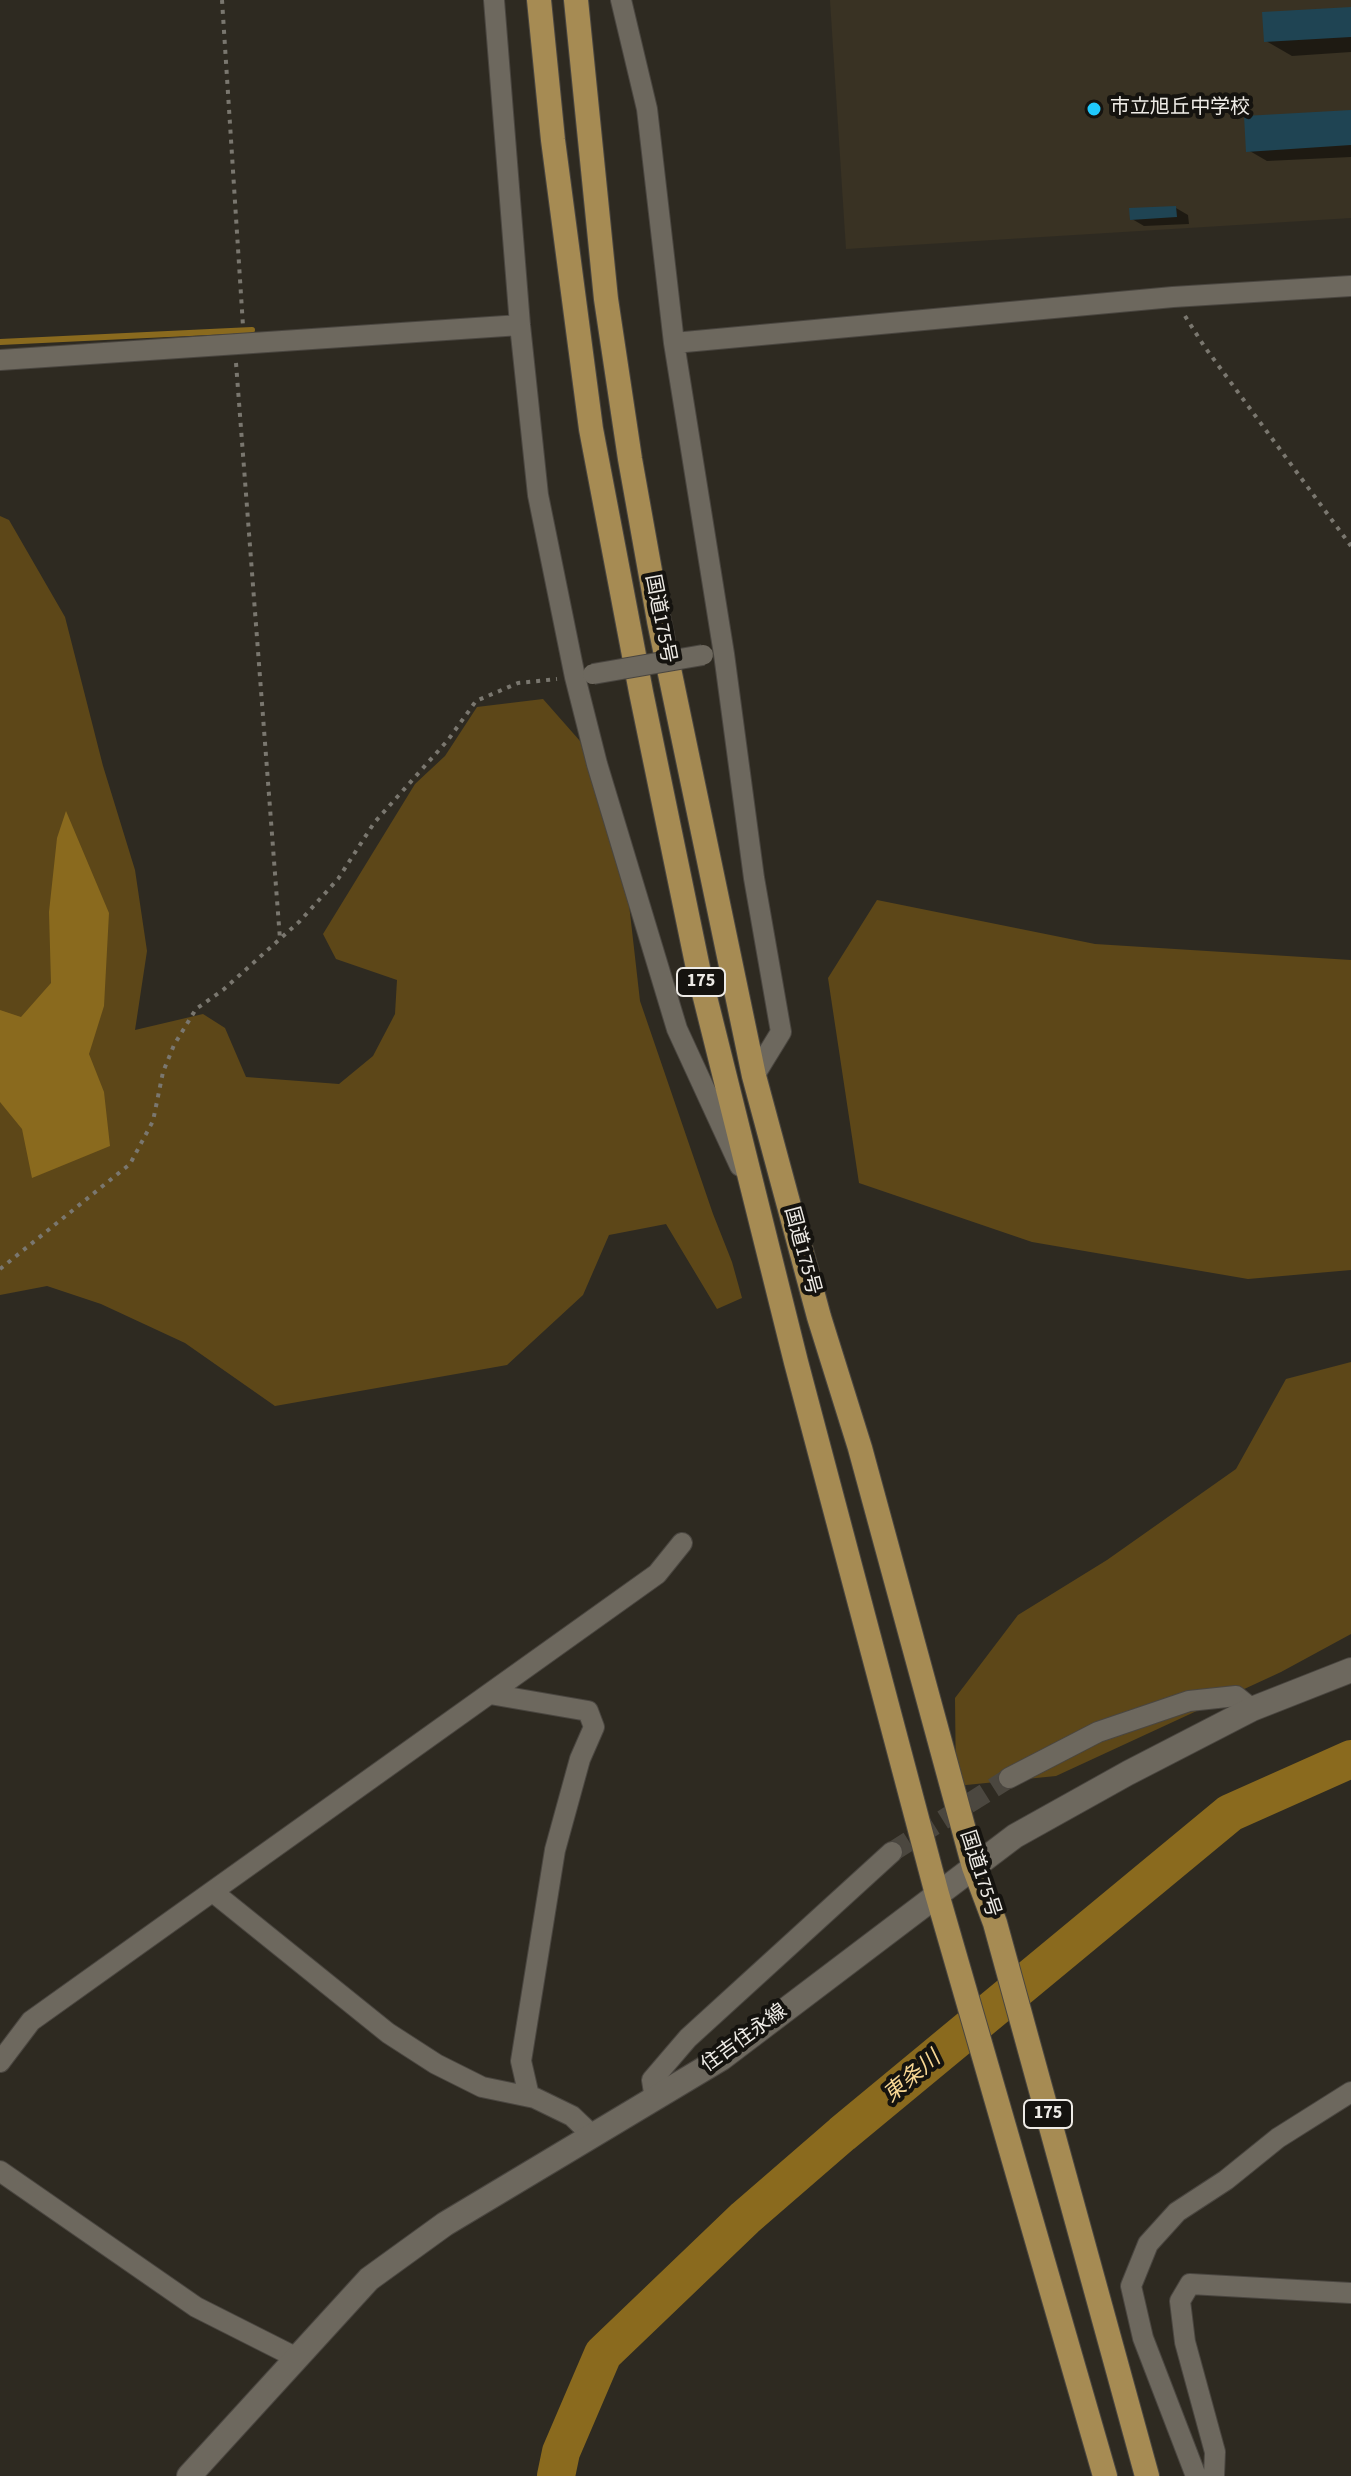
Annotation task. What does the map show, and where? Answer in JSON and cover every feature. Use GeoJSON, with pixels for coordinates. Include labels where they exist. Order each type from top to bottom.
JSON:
{"type":"FeatureCollection","features":[{"type":"Feature","properties":{"kind":"highway","name":"国道175号"},"geometry":{"type":"LineString","coordinates":[[539,0],[553,140],[591,429],[699,973],[796,1362],[937,1894],[1105,2476]]}},
{"type":"Feature","properties":{"kind":"highway","name":"国道175号"},"geometry":{"type":"LineString","coordinates":[[576,0],[606,299],[630,459],[659,621],[754,1076],[819,1317],[860,1448],[974,1867],[995,1923],[1147,2476]]}},
{"type":"Feature","properties":{"kind":"main road","name":"住吉住永線"},"geometry":{"type":"LineString","coordinates":[[189,2476],[369,2279],[445,2224],[722,2058],[1015,1836],[1252,1709],[1351,1670]]}},
{"type":"Feature","properties":{"kind":"street"},"geometry":{"type":"LineString","coordinates":[[494,0],[520,325],[538,495],[584,676],[597,764],[677,1029],[759,1208]]}},
{"type":"Feature","properties":{"kind":"street"},"geometry":{"type":"LineString","coordinates":[[621,0],[647,109],[714,655],[781,1032],[754,1076]]}},
{"type":"Feature","properties":{"kind":"street"},"geometry":{"type":"LineString","coordinates":[[674,343],[1173,297],[1351,286]]}},
{"type":"Feature","properties":{"kind":"street"},"geometry":{"type":"LineString","coordinates":[[0,360],[520,325]]}},
{"type":"Feature","properties":{"kind":"street"},"geometry":{"type":"LineString","coordinates":[[584,676],[714,655]]}},
{"type":"Feature","properties":{"kind":"street"},"geometry":{"type":"LineString","coordinates":[[0,2062],[31,2021],[657,1574],[682,1543]]}},
{"type":"Feature","properties":{"kind":"street"},"geometry":{"type":"LineString","coordinates":[[490,1694],[588,1711],[594,1727],[580,1759],[555,1850],[521,2061],[529,2096]]}},
{"type":"Feature","properties":{"kind":"street"},"geometry":{"type":"LineString","coordinates":[[1009,1778],[1098,1732],[1189,1701],[1236,1696],[1252,1709]]}},
{"type":"Feature","properties":{"kind":"street"},"geometry":{"type":"LineString","coordinates":[[655,2099],[652,2080],[688,2038],[892,1852]]}},
{"type":"Feature","properties":{"kind":"street"},"geometry":{"type":"LineString","coordinates":[[213,1892],[388,2033],[436,2064],[482,2087],[529,2096],[572,2116],[593,2136]]}},
{"type":"Feature","properties":{"kind":"street"},"geometry":{"type":"LineString","coordinates":[[1196,2476],[1143,2338],[1131,2286],[1148,2244],[1177,2212],[1226,2180],[1278,2138],[1351,2092]]}},
{"type":"Feature","properties":{"kind":"street"},"geometry":{"type":"LineString","coordinates":[[0,2171],[196,2307],[297,2358]]}},
{"type":"Feature","properties":{"kind":"street"},"geometry":{"type":"LineString","coordinates":[[1214,2476],[1215,2452],[1185,2342],[1180,2301],[1190,2284],[1351,2293]]}},
{"type":"Feature","properties":{"kind":"path"},"geometry":{"type":"LineString","coordinates":[[222,0],[239,344],[280,939]]}},
{"type":"Feature","properties":{"kind":"path"},"geometry":{"type":"LineString","coordinates":[[1173,297],[1204,346],[1351,546]]}},
{"type":"Feature","properties":{"kind":"path"},"geometry":{"type":"LineString","coordinates":[[0,1269],[130,1164],[153,1121],[163,1072],[174,1045],[196,1009],[223,990],[300,921],[338,879],[374,823],[448,740],[476,701],[518,683],[584,676]]}},
{"type":"Feature","properties":{"kind":"shaded area","name":"市立旭丘中学校"},"geometry":{"type":"Polygon","coordinates":[[[830,0],[1351,0],[1351,218],[846,249],[830,0]]]}},
{"type":"Feature","properties":{"kind":"shaded area"},"geometry":{"type":"Polygon","coordinates":[[[0,516],[9,520],[65,617],[103,766],[135,870],[147,951],[135,1030],[203,1014],[225,1028],[246,1077],[339,1084],[373,1056],[395,1014],[397,980],[336,959],[323,934],[415,784],[445,756],[477,707],[543,699],[580,741],[626,878],[640,1001],[742,1298],[717,1309],[666,1224],[609,1235],[583,1295],[507,1365],[275,1406],[185,1343],[101,1304],[47,1286],[0,1295],[0,516]]]}},
{"type":"Feature","properties":{"kind":"shaded area"},"geometry":{"type":"Polygon","coordinates":[[[66,811],[109,913],[104,1006],[89,1054],[104,1092],[110,1146],[32,1178],[22,1129],[0,1102],[0,1010],[21,1017],[51,983],[49,912],[57,838],[66,811]]]}},
{"type":"Feature","properties":{"kind":"shaded area"},"geometry":{"type":"Polygon","coordinates":[[[877,900],[1095,944],[1351,960],[1351,1270],[1248,1279],[1032,1242],[859,1183],[828,978],[877,900]]]}},
{"type":"Feature","properties":{"kind":"shaded area"},"geometry":{"type":"Polygon","coordinates":[[[1351,1362],[1351,1634],[1281,1672],[1056,1776],[956,1786],[955,1698],[1018,1615],[1107,1560],[1236,1469],[1286,1379],[1351,1362]]]}},
{"type":"Feature","properties":{"kind":"building"},"geometry":{"type":"Polygon","coordinates":[[[1351,7],[1351,37],[1264,42],[1262,12],[1351,7]]]}},
{"type":"Feature","properties":{"kind":"building"},"geometry":{"type":"Polygon","coordinates":[[[1351,110],[1351,145],[1246,152],[1244,116],[1351,110]]]}},
{"type":"Feature","properties":{"kind":"building"},"geometry":{"type":"Polygon","coordinates":[[[1176,206],[1177,217],[1130,220],[1129,208],[1176,206]]]}},
{"type":"Feature","properties":{"kind":"waterway"},"geometry":{"type":"LineString","coordinates":[[0,342],[252,330]]}},
{"type":"Feature","properties":{"kind":"waterway","name":"東条川"},"geometry":{"type":"LineString","coordinates":[[556,2476],[561,2452],[603,2354],[745,2218],[1230,1813],[1351,1759]]}},
{"type":"Feature","properties":{"kind":"tunnel"},"geometry":{"type":"LineString","coordinates":[[892,1852],[1009,1778]]}},
{"type":"Feature","properties":{"kind":"place","name":"市立旭丘中学校"},"geometry":{"type":"Point","coordinates":[1094,109]}}]}
